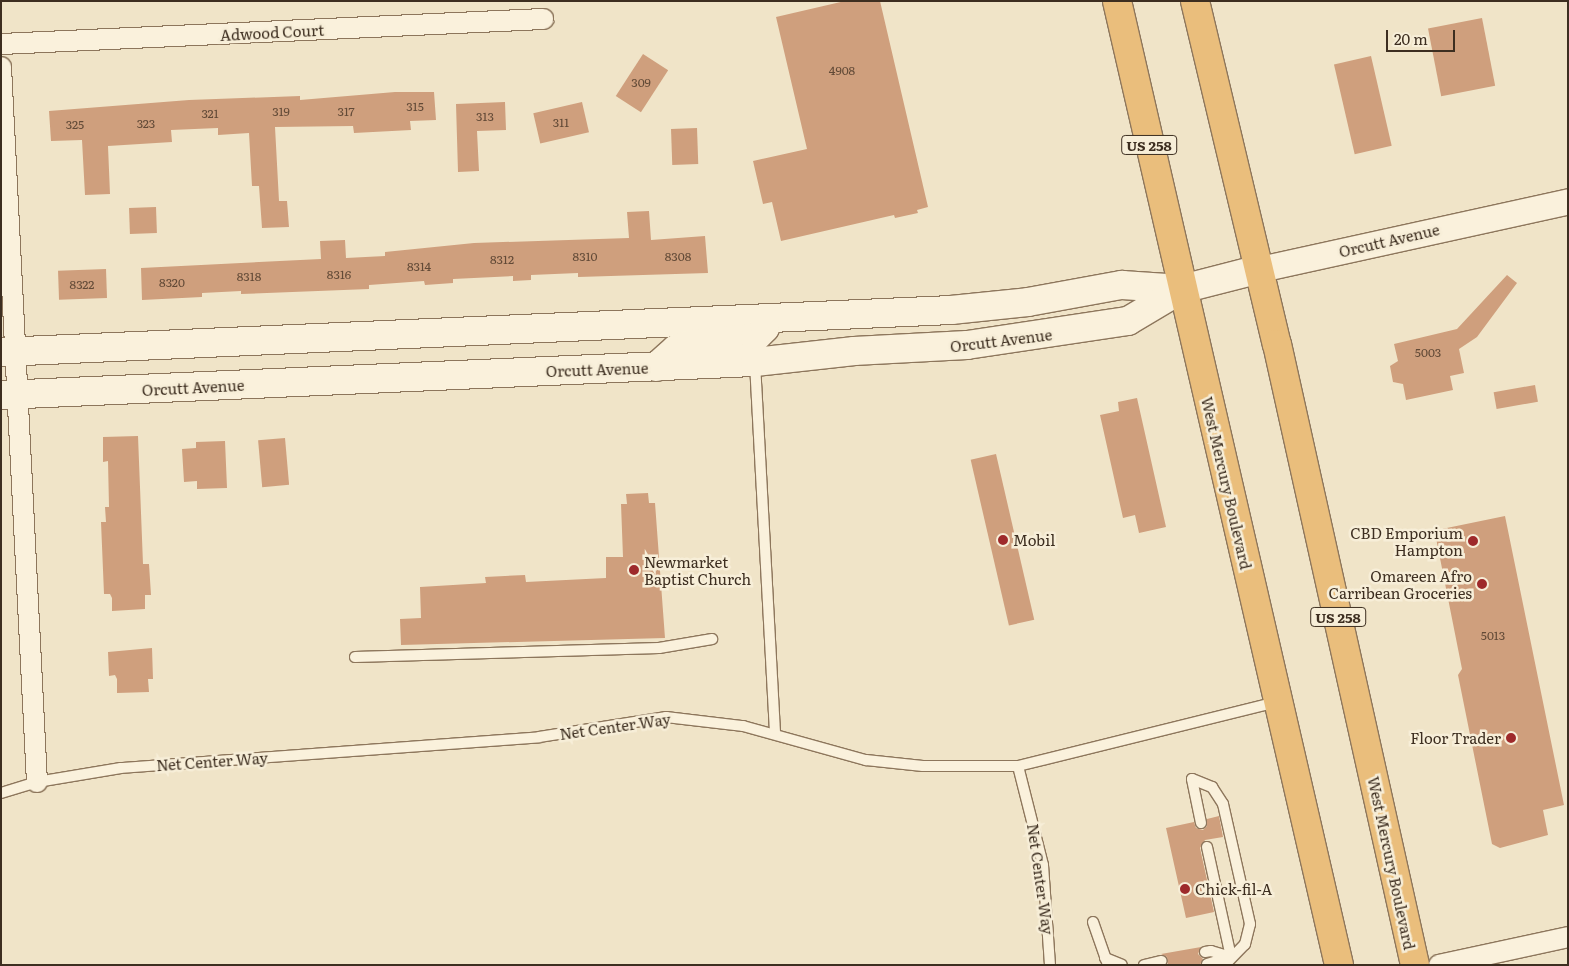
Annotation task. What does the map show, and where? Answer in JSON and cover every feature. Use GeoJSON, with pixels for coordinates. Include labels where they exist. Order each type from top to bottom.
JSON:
{"type":"FeatureCollection","features":[{"type":"Feature","properties":{"kind":"highway","name":"West Mercury Boulevard"},"geometry":{"type":"LineString","coordinates":[[1117,1],[1339,965]]}},
{"type":"Feature","properties":{"kind":"highway","name":"West Mercury Boulevard"},"geometry":{"type":"LineString","coordinates":[[1196,1],[1260,269],[1415,965]]}},
{"type":"Feature","properties":{"kind":"main road","name":"Orcutt Avenue"},"geometry":{"type":"LineString","coordinates":[[10,395],[755,362],[854,351],[967,345],[1032,338],[1128,321],[1182,289],[1260,269]]}},
{"type":"Feature","properties":{"kind":"main road","name":"Orcutt Avenue"},"geometry":{"type":"LineString","coordinates":[[9,352],[951,310],[1028,302],[1122,285],[1182,289]]}},
{"type":"Feature","properties":{"kind":"main road"},"geometry":{"type":"LineString","coordinates":[[656,366],[676,349],[691,344],[754,338],[764,328],[764,319]]}},
{"type":"Feature","properties":{"kind":"street","name":"Adwood Court"},"geometry":{"type":"LineString","coordinates":[[1,44],[543,19]]}},
{"type":"Feature","properties":{"kind":"street"},"geometry":{"type":"LineString","coordinates":[[1,66],[10,395],[36,782]]}},
{"type":"Feature","properties":{"kind":"street","name":"Orcutt Avenue"},"geometry":{"type":"LineString","coordinates":[[1260,269],[1568,201]]}},
{"type":"Feature","properties":{"kind":"street"},"geometry":{"type":"LineString","coordinates":[[1439,965],[1568,937]]}},
{"type":"Feature","properties":{"kind":"lane"},"geometry":{"type":"LineString","coordinates":[[755,362],[774,733]]}},
{"type":"Feature","properties":{"kind":"lane"},"geometry":{"type":"LineString","coordinates":[[355,656],[659,648],[712,639]]}},
{"type":"Feature","properties":{"kind":"lane"},"geometry":{"type":"LineString","coordinates":[[1018,766],[1278,702]]}},
{"type":"Feature","properties":{"kind":"lane","name":"Net Center Way"},"geometry":{"type":"LineString","coordinates":[[1,793],[36,782],[121,768],[539,737],[666,718],[686,717],[774,733],[837,754],[866,760],[923,766],[1018,766],[1042,865],[1050,965]]}},
{"type":"Feature","properties":{"kind":"lane"},"geometry":{"type":"LineString","coordinates":[[1201,823],[1192,779],[1212,787],[1223,804],[1250,924],[1245,944],[1228,961],[1207,964]]}},
{"type":"Feature","properties":{"kind":"lane"},"geometry":{"type":"LineString","coordinates":[[1206,848],[1228,961]]}},
{"type":"Feature","properties":{"kind":"lane"},"geometry":{"type":"LineString","coordinates":[[1093,922],[1108,963],[1122,965]]}},
{"type":"Feature","properties":{"kind":"lane"},"geometry":{"type":"LineString","coordinates":[[1205,952],[1212,951],[1228,961]]}},
{"type":"Feature","properties":{"kind":"lane"},"geometry":{"type":"LineString","coordinates":[[1144,965],[1162,962]]}},
{"type":"Feature","properties":{"kind":"building"},"geometry":{"type":"Polygon","coordinates":[[[845,1],[880,1],[928,207],[917,210],[918,213],[895,218],[894,215],[781,241],[772,202],[763,204],[753,161],[807,149],[776,17],[845,1]]]}},
{"type":"Feature","properties":{"kind":"building"},"geometry":{"type":"Polygon","coordinates":[[[1482,18],[1495,86],[1441,96],[1428,28],[1482,18]]]}},
{"type":"Feature","properties":{"kind":"building"},"geometry":{"type":"Polygon","coordinates":[[[643,54],[668,70],[641,112],[616,96],[643,54]]]}},
{"type":"Feature","properties":{"kind":"building"},"geometry":{"type":"Polygon","coordinates":[[[1371,56],[1392,146],[1355,154],[1334,65],[1371,56]]]}},
{"type":"Feature","properties":{"kind":"building"},"geometry":{"type":"Polygon","coordinates":[[[395,92],[434,92],[436,120],[410,121],[411,130],[354,133],[353,126],[275,127],[279,201],[287,201],[289,227],[262,228],[259,186],[252,186],[249,133],[218,135],[218,128],[171,130],[172,142],[108,146],[110,194],[85,195],[82,140],[51,141],[49,111],[189,100],[300,96],[300,100],[395,92]]]}},
{"type":"Feature","properties":{"kind":"building"},"geometry":{"type":"Polygon","coordinates":[[[505,102],[506,130],[477,131],[479,171],[458,172],[456,104],[505,102]]]}},
{"type":"Feature","properties":{"kind":"building"},"geometry":{"type":"Polygon","coordinates":[[[582,102],[589,132],[540,143],[533,113],[582,102]]]}},
{"type":"Feature","properties":{"kind":"building"},"geometry":{"type":"Polygon","coordinates":[[[697,128],[698,164],[672,165],[671,129],[697,128]]]}},
{"type":"Feature","properties":{"kind":"building"},"geometry":{"type":"Polygon","coordinates":[[[156,207],[157,233],[130,234],[129,208],[156,207]]]}},
{"type":"Feature","properties":{"kind":"building"},"geometry":{"type":"Polygon","coordinates":[[[649,211],[651,240],[705,236],[708,273],[578,277],[578,273],[531,275],[531,280],[513,281],[513,276],[453,279],[453,283],[425,285],[424,281],[369,285],[369,289],[241,294],[241,291],[202,293],[202,297],[142,300],[141,268],[321,259],[320,241],[345,240],[346,258],[385,256],[385,252],[474,243],[629,238],[627,212],[649,211]]]}},
{"type":"Feature","properties":{"kind":"building"},"geometry":{"type":"Polygon","coordinates":[[[106,269],[107,298],[59,300],[58,271],[106,269]]]}},
{"type":"Feature","properties":{"kind":"building"},"geometry":{"type":"Polygon","coordinates":[[[1507,275],[1517,283],[1477,337],[1459,349],[1464,373],[1450,376],[1453,390],[1406,400],[1403,384],[1393,382],[1390,366],[1398,361],[1394,344],[1457,329],[1507,275]]]}},
{"type":"Feature","properties":{"kind":"building"},"geometry":{"type":"Polygon","coordinates":[[[1535,385],[1538,402],[1497,409],[1494,392],[1535,385]]]}},
{"type":"Feature","properties":{"kind":"building"},"geometry":{"type":"Polygon","coordinates":[[[1137,398],[1166,527],[1139,533],[1135,515],[1123,518],[1100,415],[1119,411],[1118,402],[1137,398]]]}},
{"type":"Feature","properties":{"kind":"building"},"geometry":{"type":"Polygon","coordinates":[[[138,436],[143,564],[149,564],[151,595],[145,595],[145,609],[112,611],[112,598],[110,594],[104,594],[101,522],[106,522],[105,507],[109,507],[108,461],[103,462],[103,437],[138,436]]]}},
{"type":"Feature","properties":{"kind":"building"},"geometry":{"type":"Polygon","coordinates":[[[285,438],[289,485],[262,487],[258,440],[285,438]]]}},
{"type":"Feature","properties":{"kind":"building"},"geometry":{"type":"Polygon","coordinates":[[[225,441],[227,488],[197,489],[197,481],[184,482],[182,449],[196,448],[196,442],[225,441]]]}},
{"type":"Feature","properties":{"kind":"building","name":"Mobil"},"geometry":{"type":"Polygon","coordinates":[[[996,454],[1034,620],[1009,625],[971,460],[996,454]]]}},
{"type":"Feature","properties":{"kind":"building","name":"Newmarket Baptist Church"},"geometry":{"type":"Polygon","coordinates":[[[648,493],[649,503],[655,503],[665,638],[401,645],[400,619],[421,618],[420,587],[486,583],[485,577],[525,575],[526,582],[606,578],[606,557],[623,557],[621,504],[627,504],[626,494],[648,493]]]}},
{"type":"Feature","properties":{"kind":"building"},"geometry":{"type":"Polygon","coordinates":[[[1505,516],[1564,805],[1543,810],[1548,835],[1500,848],[1492,844],[1458,675],[1462,669],[1435,533],[1437,530],[1505,516]]]}},
{"type":"Feature","properties":{"kind":"building"},"geometry":{"type":"Polygon","coordinates":[[[152,648],[153,679],[148,679],[149,692],[117,693],[117,679],[115,675],[109,676],[108,652],[152,648]]]}},
{"type":"Feature","properties":{"kind":"building"},"geometry":{"type":"Polygon","coordinates":[[[1219,816],[1223,837],[1205,840],[1200,848],[1214,912],[1186,918],[1166,828],[1194,822],[1196,828],[1203,830],[1207,826],[1207,819],[1219,816]]]}},
{"type":"Feature","properties":{"kind":"building"},"geometry":{"type":"Polygon","coordinates":[[[1201,947],[1198,954],[1203,959],[1200,965],[1168,965],[1167,957],[1161,954],[1201,947]]]}},
{"type":"Feature","properties":{"kind":"place","name":"Mobil"},"geometry":{"type":"Point","coordinates":[1003,540]}},
{"type":"Feature","properties":{"kind":"place","name":"CBD Emporium Hampton"},"geometry":{"type":"Point","coordinates":[1473,541]}},
{"type":"Feature","properties":{"kind":"place","name":"Newmarket Baptist Church"},"geometry":{"type":"Point","coordinates":[634,570]}},
{"type":"Feature","properties":{"kind":"place","name":"Omareen Afro Carribean Groceries"},"geometry":{"type":"Point","coordinates":[1482,584]}},
{"type":"Feature","properties":{"kind":"place","name":"Floor Trader"},"geometry":{"type":"Point","coordinates":[1511,738]}},
{"type":"Feature","properties":{"kind":"place","name":"Chick-fil-A"},"geometry":{"type":"Point","coordinates":[1185,889]}}]}
